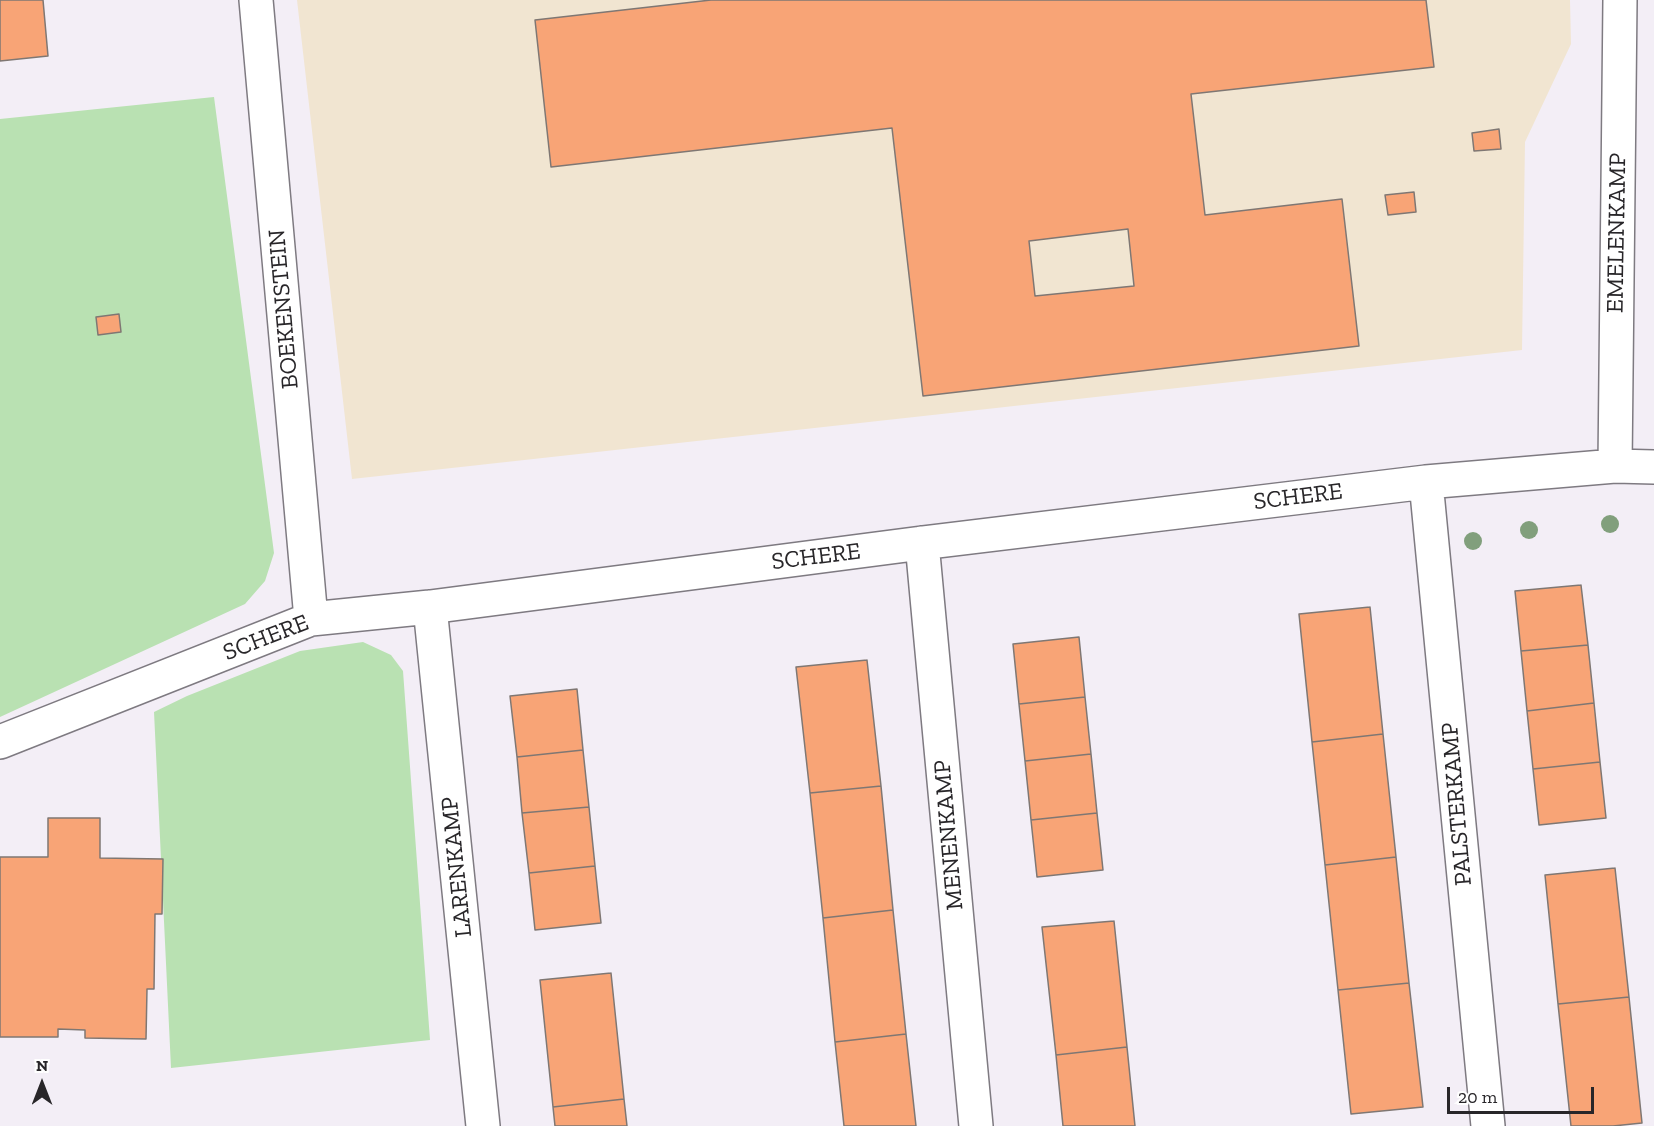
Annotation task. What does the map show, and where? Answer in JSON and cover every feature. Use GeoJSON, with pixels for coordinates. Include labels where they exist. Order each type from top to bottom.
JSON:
{"type":"FeatureCollection","features":[{"type":"Feature","properties":{"kind":"street","name":"BOEKENSTEIN"},"geometry":{"type":"LineString","coordinates":[[256,0],[311,619]]}},
{"type":"Feature","properties":{"kind":"street","name":"EMELENKAMP"},"geometry":{"type":"LineString","coordinates":[[1615,466],[1620,0]]}},
{"type":"Feature","properties":{"kind":"street","name":"SCHERE"},"geometry":{"type":"LineString","coordinates":[[0,742],[311,619],[430,607],[922,543],[1426,482],[1615,466],[1654,467]]}},
{"type":"Feature","properties":{"kind":"street","name":"PALSTERKAMP"},"geometry":{"type":"LineString","coordinates":[[1426,482],[1488,1126]]}},
{"type":"Feature","properties":{"kind":"street","name":"MENENKAMP"},"geometry":{"type":"LineString","coordinates":[[922,543],[976,1126]]}},
{"type":"Feature","properties":{"kind":"street","name":"LARENKAMP"},"geometry":{"type":"LineString","coordinates":[[430,607],[483,1126]]}},
{"type":"Feature","properties":{"kind":"shaded area"},"geometry":{"type":"Polygon","coordinates":[[[297,0],[1570,0],[1571,44],[1525,142],[1522,350],[352,479],[297,0]]]}},
{"type":"Feature","properties":{"kind":"green space"},"geometry":{"type":"Polygon","coordinates":[[[214,97],[274,553],[265,581],[245,604],[0,717],[0,119],[214,97]]]}},
{"type":"Feature","properties":{"kind":"green space"},"geometry":{"type":"Polygon","coordinates":[[[363,642],[391,655],[403,671],[430,1040],[171,1068],[154,712],[187,696],[300,651],[363,642]]]}},
{"type":"Feature","properties":{"kind":"building"},"geometry":{"type":"Polygon","coordinates":[[[0,0],[43,0],[48,56],[0,61],[0,0]]]}},
{"type":"Feature","properties":{"kind":"building"},"geometry":{"type":"Polygon","coordinates":[[[711,0],[1426,0],[1434,67],[1191,94],[1205,215],[1342,199],[1359,346],[923,396],[892,128],[551,167],[535,20],[711,0]],[[1128,229],[1029,241],[1035,296],[1134,286],[1128,229]]]}},
{"type":"Feature","properties":{"kind":"building"},"geometry":{"type":"Polygon","coordinates":[[[1499,129],[1501,149],[1474,151],[1472,133],[1499,129]]]}},
{"type":"Feature","properties":{"kind":"building"},"geometry":{"type":"Polygon","coordinates":[[[1414,192],[1416,212],[1388,215],[1385,195],[1414,192]]]}},
{"type":"Feature","properties":{"kind":"building"},"geometry":{"type":"Polygon","coordinates":[[[119,314],[121,332],[98,335],[96,317],[119,314]]]}},
{"type":"Feature","properties":{"kind":"building"},"geometry":{"type":"Polygon","coordinates":[[[1581,585],[1588,645],[1521,651],[1515,591],[1581,585]]]}},
{"type":"Feature","properties":{"kind":"building"},"geometry":{"type":"Polygon","coordinates":[[[1370,607],[1383,734],[1312,742],[1299,614],[1370,607]]]}},
{"type":"Feature","properties":{"kind":"building"},"geometry":{"type":"Polygon","coordinates":[[[1079,637],[1085,697],[1019,704],[1013,644],[1079,637]]]}},
{"type":"Feature","properties":{"kind":"building"},"geometry":{"type":"Polygon","coordinates":[[[1588,645],[1594,703],[1527,711],[1521,651],[1588,645]]]}},
{"type":"Feature","properties":{"kind":"building"},"geometry":{"type":"Polygon","coordinates":[[[867,660],[881,786],[810,793],[796,667],[867,660]]]}},
{"type":"Feature","properties":{"kind":"building"},"geometry":{"type":"Polygon","coordinates":[[[577,689],[583,750],[517,757],[510,696],[577,689]]]}},
{"type":"Feature","properties":{"kind":"building"},"geometry":{"type":"Polygon","coordinates":[[[1085,697],[1091,754],[1025,761],[1019,704],[1085,697]]]}},
{"type":"Feature","properties":{"kind":"building"},"geometry":{"type":"Polygon","coordinates":[[[1594,703],[1600,762],[1533,769],[1527,711],[1594,703]]]}},
{"type":"Feature","properties":{"kind":"building"},"geometry":{"type":"Polygon","coordinates":[[[1383,734],[1396,857],[1325,865],[1312,742],[1383,734]]]}},
{"type":"Feature","properties":{"kind":"building"},"geometry":{"type":"Polygon","coordinates":[[[583,750],[589,807],[522,813],[517,757],[583,750]]]}},
{"type":"Feature","properties":{"kind":"building"},"geometry":{"type":"Polygon","coordinates":[[[1091,754],[1097,813],[1031,820],[1025,761],[1091,754]]]}},
{"type":"Feature","properties":{"kind":"building"},"geometry":{"type":"Polygon","coordinates":[[[1600,762],[1606,818],[1539,825],[1533,769],[1600,762]]]}},
{"type":"Feature","properties":{"kind":"building"},"geometry":{"type":"Polygon","coordinates":[[[881,786],[893,910],[823,918],[810,793],[881,786]]]}},
{"type":"Feature","properties":{"kind":"building"},"geometry":{"type":"Polygon","coordinates":[[[589,807],[595,866],[529,873],[522,813],[589,807]]]}},
{"type":"Feature","properties":{"kind":"building"},"geometry":{"type":"Polygon","coordinates":[[[1097,813],[1103,870],[1037,877],[1031,820],[1097,813]]]}},
{"type":"Feature","properties":{"kind":"building"},"geometry":{"type":"Polygon","coordinates":[[[48,818],[100,818],[100,858],[163,859],[162,914],[155,914],[154,989],[147,989],[146,1039],[85,1038],[85,1030],[58,1029],[58,1037],[0,1037],[0,857],[48,857],[48,818]]]}},
{"type":"Feature","properties":{"kind":"building"},"geometry":{"type":"Polygon","coordinates":[[[1396,857],[1409,983],[1338,990],[1325,865],[1396,857]]]}},
{"type":"Feature","properties":{"kind":"building"},"geometry":{"type":"Polygon","coordinates":[[[595,866],[601,923],[535,930],[529,873],[595,866]]]}},
{"type":"Feature","properties":{"kind":"building"},"geometry":{"type":"Polygon","coordinates":[[[1615,868],[1629,997],[1558,1004],[1545,875],[1615,868]]]}},
{"type":"Feature","properties":{"kind":"building"},"geometry":{"type":"Polygon","coordinates":[[[893,910],[906,1034],[835,1042],[823,918],[893,910]]]}},
{"type":"Feature","properties":{"kind":"building"},"geometry":{"type":"Polygon","coordinates":[[[1114,921],[1127,1047],[1056,1055],[1042,927],[1114,921]]]}},
{"type":"Feature","properties":{"kind":"building"},"geometry":{"type":"Polygon","coordinates":[[[611,973],[624,1099],[553,1107],[540,980],[611,973]]]}},
{"type":"Feature","properties":{"kind":"building"},"geometry":{"type":"Polygon","coordinates":[[[1409,983],[1423,1107],[1351,1114],[1338,990],[1409,983]]]}},
{"type":"Feature","properties":{"kind":"building"},"geometry":{"type":"Polygon","coordinates":[[[1629,997],[1642,1123],[1571,1126],[1558,1004],[1629,997]]]}},
{"type":"Feature","properties":{"kind":"building"},"geometry":{"type":"Polygon","coordinates":[[[906,1034],[916,1126],[844,1126],[835,1042],[906,1034]]]}},
{"type":"Feature","properties":{"kind":"building"},"geometry":{"type":"Polygon","coordinates":[[[1127,1047],[1135,1126],[1063,1126],[1056,1055],[1127,1047]]]}},
{"type":"Feature","properties":{"kind":"building"},"geometry":{"type":"Polygon","coordinates":[[[624,1099],[627,1126],[555,1126],[553,1107],[624,1099]]]}}]}
